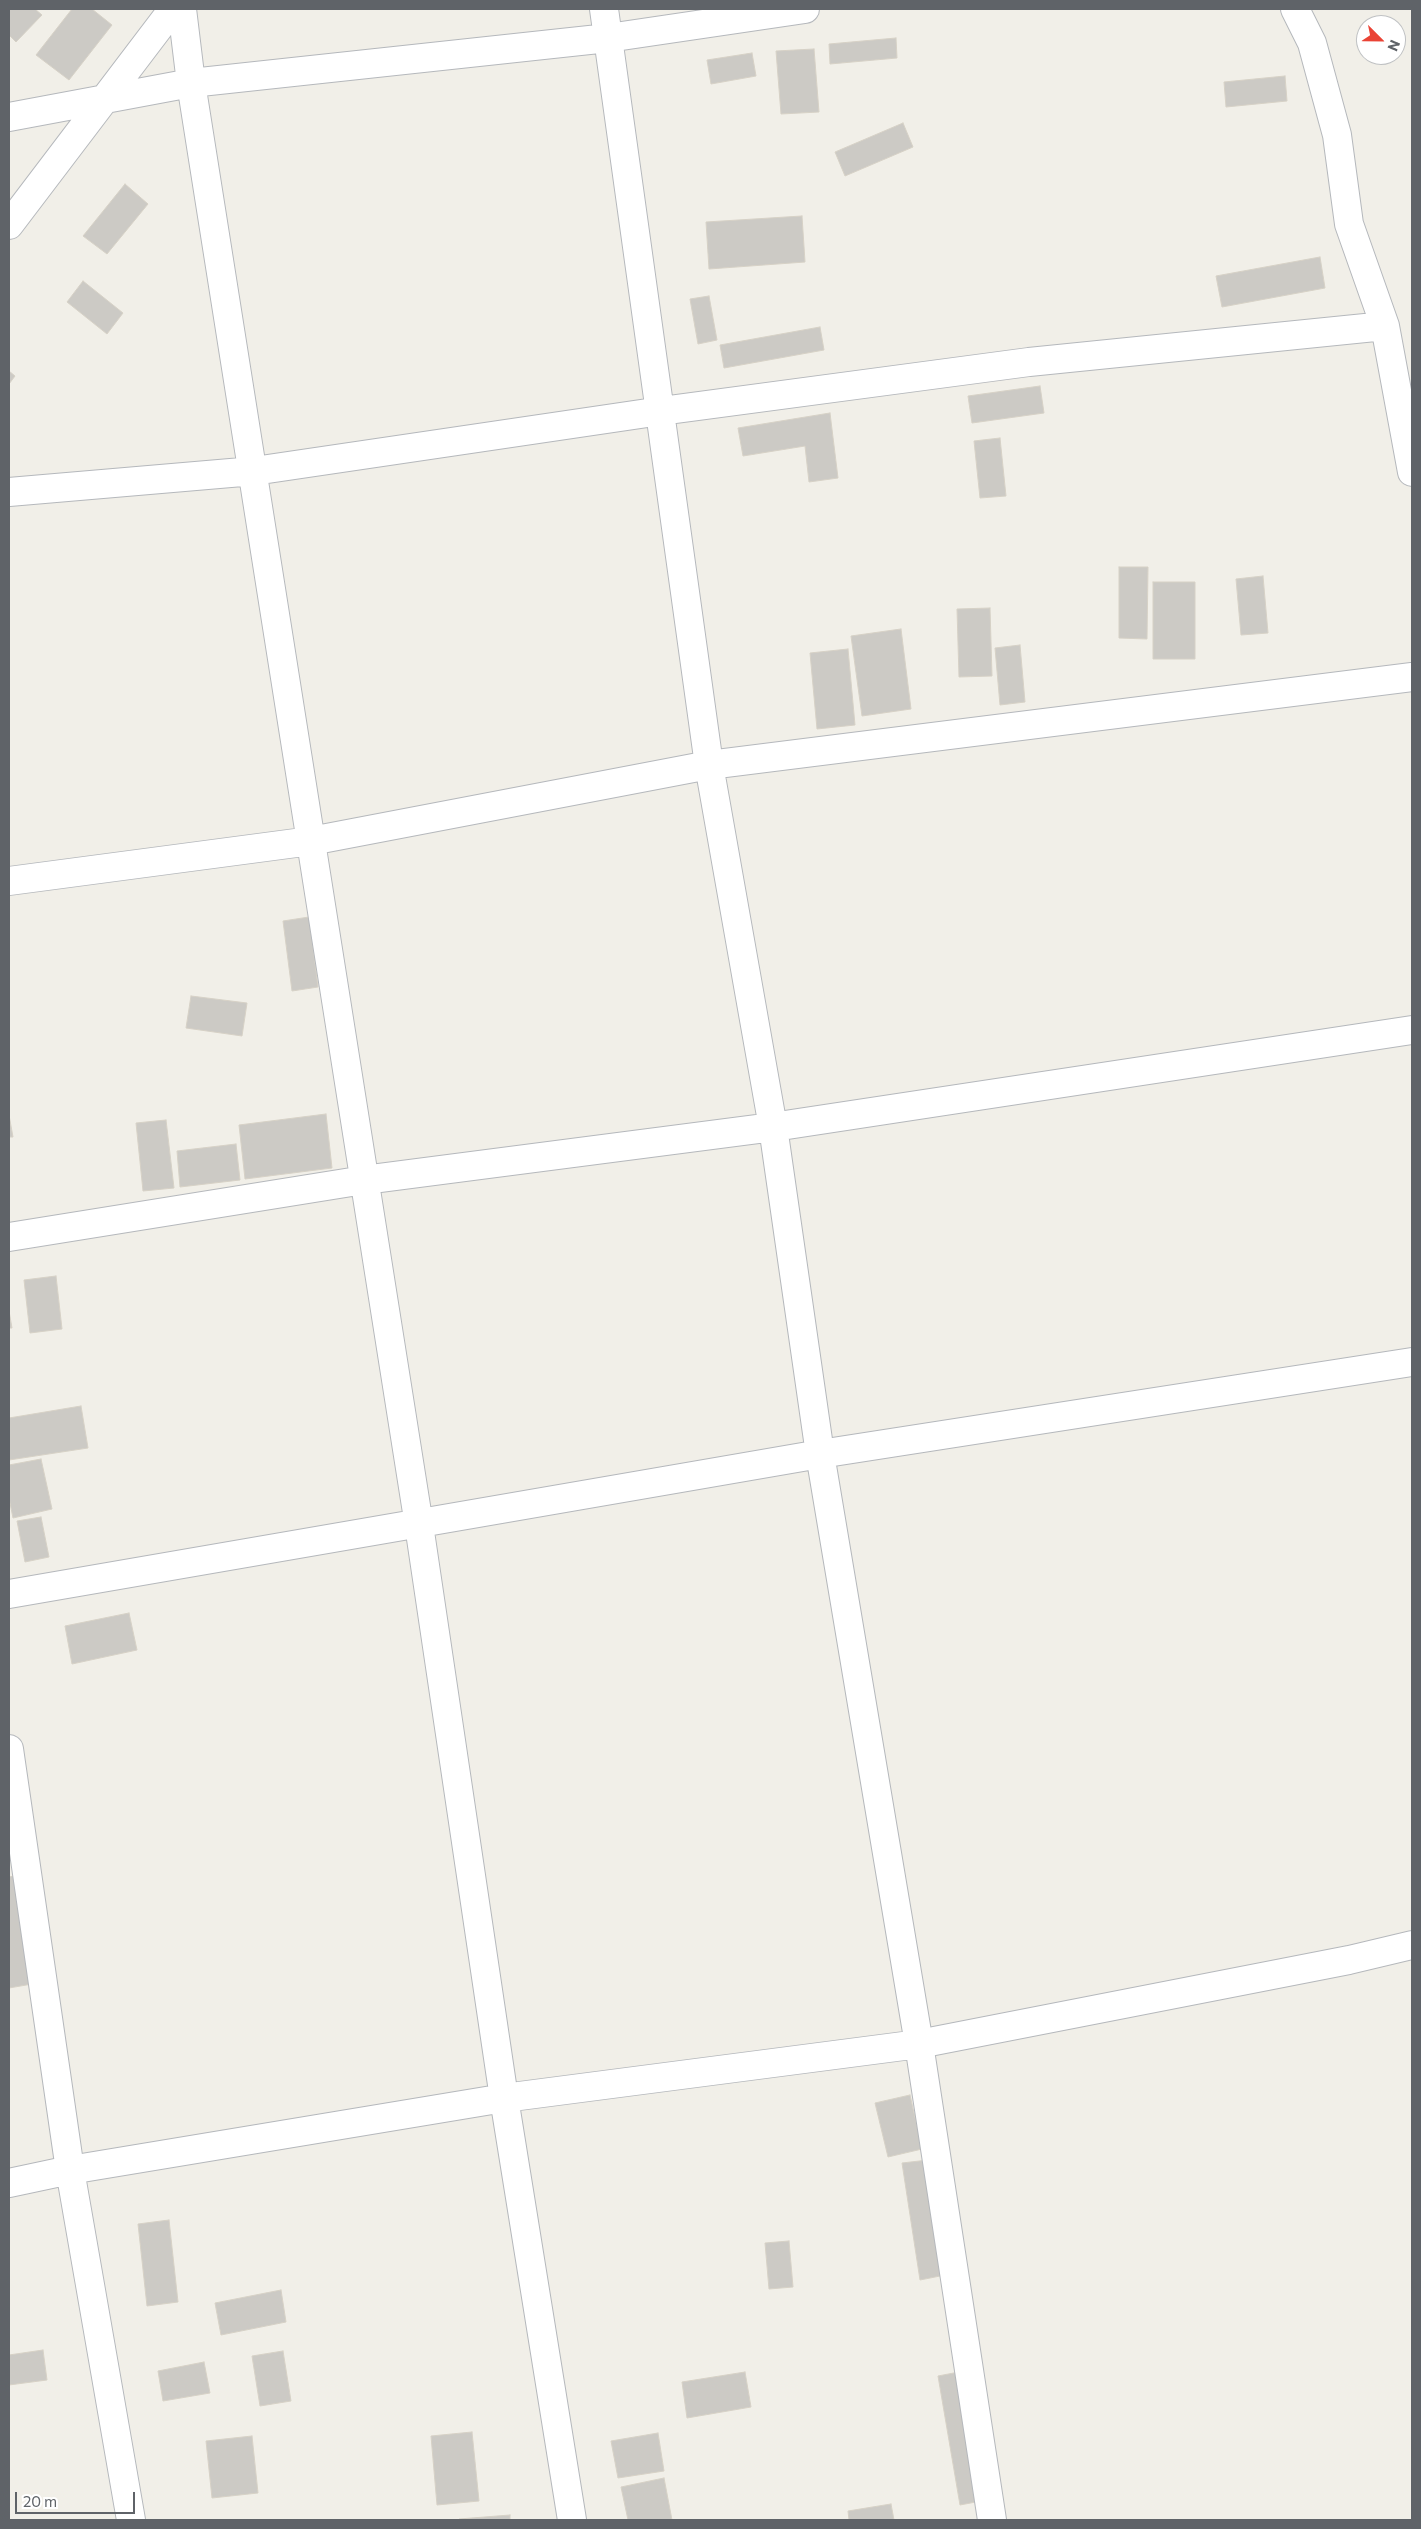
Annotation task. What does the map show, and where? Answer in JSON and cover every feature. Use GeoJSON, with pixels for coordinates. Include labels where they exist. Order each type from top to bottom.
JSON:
{"type":"FeatureCollection","features":[{"type":"Feature","properties":{"kind":"street"},"geometry":{"type":"LineString","coordinates":[[9,225],[173,9]]}},
{"type":"Feature","properties":{"kind":"street"},"geometry":{"type":"LineString","coordinates":[[182,9],[191,84],[312,841],[418,1525],[504,2098],[572,2520]]}},
{"type":"Feature","properties":{"kind":"street"},"geometry":{"type":"LineString","coordinates":[[604,9],[709,765],[773,1127],[820,1454],[919,2044],[992,2520]]}},
{"type":"Feature","properties":{"kind":"street"},"geometry":{"type":"LineString","coordinates":[[9,118],[191,84],[608,38],[804,9]]}},
{"type":"Feature","properties":{"kind":"street"},"geometry":{"type":"LineString","coordinates":[[1295,9],[1312,43],[1337,135],[1349,224],[1385,326],[1412,472]]}},
{"type":"Feature","properties":{"kind":"street"},"geometry":{"type":"LineString","coordinates":[[9,492],[254,471],[660,411],[1029,362],[1385,326]]}},
{"type":"Feature","properties":{"kind":"street"},"geometry":{"type":"LineString","coordinates":[[9,881],[312,841],[709,765],[1412,677]]}},
{"type":"Feature","properties":{"kind":"street"},"geometry":{"type":"LineString","coordinates":[[9,1237],[364,1180],[773,1127],[1412,1030]]}},
{"type":"Feature","properties":{"kind":"street"},"geometry":{"type":"LineString","coordinates":[[9,1594],[418,1525],[820,1454],[1412,1362]]}},
{"type":"Feature","properties":{"kind":"street"},"geometry":{"type":"LineString","coordinates":[[9,1749],[70,2170],[131,2520]]}},
{"type":"Feature","properties":{"kind":"street"},"geometry":{"type":"LineString","coordinates":[[9,2183],[70,2170],[504,2098],[919,2044],[1349,1960],[1412,1945]]}},
{"type":"Feature","properties":{"kind":"building"},"geometry":{"type":"Polygon","coordinates":[[[9,9],[35,9],[42,15],[16,42],[9,35],[9,9]]]}},
{"type":"Feature","properties":{"kind":"building"},"geometry":{"type":"Polygon","coordinates":[[[72,9],[92,9],[112,25],[69,80],[36,55],[72,9]]]}},
{"type":"Feature","properties":{"kind":"building"},"geometry":{"type":"Polygon","coordinates":[[[896,38],[897,58],[830,64],[829,44],[896,38]]]}},
{"type":"Feature","properties":{"kind":"building"},"geometry":{"type":"Polygon","coordinates":[[[814,49],[819,112],[781,114],[776,51],[814,49]]]}},
{"type":"Feature","properties":{"kind":"building"},"geometry":{"type":"Polygon","coordinates":[[[752,53],[756,76],[711,84],[707,60],[752,53]]]}},
{"type":"Feature","properties":{"kind":"building"},"geometry":{"type":"Polygon","coordinates":[[[1285,76],[1287,101],[1226,107],[1224,82],[1285,76]]]}},
{"type":"Feature","properties":{"kind":"building"},"geometry":{"type":"Polygon","coordinates":[[[903,123],[913,147],[845,176],[835,152],[903,123]]]}},
{"type":"Feature","properties":{"kind":"building"},"geometry":{"type":"Polygon","coordinates":[[[125,184],[148,204],[107,254],[83,236],[125,184]]]}},
{"type":"Feature","properties":{"kind":"building"},"geometry":{"type":"Polygon","coordinates":[[[802,216],[805,262],[709,269],[706,222],[802,216]]]}},
{"type":"Feature","properties":{"kind":"building"},"geometry":{"type":"Polygon","coordinates":[[[1320,257],[1325,288],[1222,307],[1216,276],[1320,257]]]}},
{"type":"Feature","properties":{"kind":"building"},"geometry":{"type":"Polygon","coordinates":[[[83,281],[123,313],[107,334],[67,302],[83,281]]]}},
{"type":"Feature","properties":{"kind":"building"},"geometry":{"type":"Polygon","coordinates":[[[709,296],[717,340],[698,344],[690,299],[709,296]]]}},
{"type":"Feature","properties":{"kind":"building"},"geometry":{"type":"Polygon","coordinates":[[[820,327],[824,350],[724,368],[720,345],[820,327]]]}},
{"type":"Feature","properties":{"kind":"building"},"geometry":{"type":"Polygon","coordinates":[[[9,371],[15,376],[9,384],[9,371]]]}},
{"type":"Feature","properties":{"kind":"building"},"geometry":{"type":"Polygon","coordinates":[[[1040,386],[1044,413],[972,423],[968,396],[1040,386]]]}},
{"type":"Feature","properties":{"kind":"building"},"geometry":{"type":"Polygon","coordinates":[[[830,413],[838,478],[809,482],[805,446],[743,456],[738,428],[830,413]]]}},
{"type":"Feature","properties":{"kind":"building"},"geometry":{"type":"Polygon","coordinates":[[[1000,438],[1006,496],[980,498],[974,441],[1000,438]]]}},
{"type":"Feature","properties":{"kind":"building"},"geometry":{"type":"Polygon","coordinates":[[[1119,567],[1148,567],[1147,639],[1119,638],[1119,567]]]}},
{"type":"Feature","properties":{"kind":"building"},"geometry":{"type":"Polygon","coordinates":[[[1263,576],[1268,633],[1241,635],[1236,579],[1263,576]]]}},
{"type":"Feature","properties":{"kind":"building"},"geometry":{"type":"Polygon","coordinates":[[[1153,582],[1195,582],[1195,659],[1153,659],[1153,582]]]}},
{"type":"Feature","properties":{"kind":"building"},"geometry":{"type":"Polygon","coordinates":[[[990,608],[992,676],[959,677],[957,609],[990,608]]]}},
{"type":"Feature","properties":{"kind":"building"},"geometry":{"type":"Polygon","coordinates":[[[901,629],[911,709],[862,716],[851,636],[901,629]]]}},
{"type":"Feature","properties":{"kind":"building"},"geometry":{"type":"Polygon","coordinates":[[[1020,645],[1025,702],[1000,705],[995,648],[1020,645]]]}},
{"type":"Feature","properties":{"kind":"building"},"geometry":{"type":"Polygon","coordinates":[[[848,649],[855,725],[817,729],[810,653],[848,649]]]}},
{"type":"Feature","properties":{"kind":"building"},"geometry":{"type":"Polygon","coordinates":[[[309,917],[318,987],[292,991],[283,921],[309,917]]]}},
{"type":"Feature","properties":{"kind":"building"},"geometry":{"type":"Polygon","coordinates":[[[191,996],[247,1003],[242,1036],[186,1028],[191,996]]]}},
{"type":"Feature","properties":{"kind":"building"},"geometry":{"type":"Polygon","coordinates":[[[326,1114],[332,1168],[245,1179],[239,1125],[326,1114]]]}},
{"type":"Feature","properties":{"kind":"building"},"geometry":{"type":"Polygon","coordinates":[[[9,1115],[13,1137],[9,1137],[9,1115]]]}},
{"type":"Feature","properties":{"kind":"building"},"geometry":{"type":"Polygon","coordinates":[[[166,1120],[174,1188],[143,1191],[136,1123],[166,1120]]]}},
{"type":"Feature","properties":{"kind":"building"},"geometry":{"type":"Polygon","coordinates":[[[236,1144],[240,1180],[180,1187],[177,1151],[236,1144]]]}},
{"type":"Feature","properties":{"kind":"building"},"geometry":{"type":"Polygon","coordinates":[[[56,1276],[62,1329],[30,1333],[24,1280],[56,1276]]]}},
{"type":"Feature","properties":{"kind":"building"},"geometry":{"type":"Polygon","coordinates":[[[9,1311],[12,1328],[9,1328],[9,1311]]]}},
{"type":"Feature","properties":{"kind":"building"},"geometry":{"type":"Polygon","coordinates":[[[81,1406],[88,1448],[9,1460],[9,1418],[81,1406]]]}},
{"type":"Feature","properties":{"kind":"building"},"geometry":{"type":"Polygon","coordinates":[[[41,1459],[52,1509],[13,1518],[9,1498],[9,1465],[41,1459]]]}},
{"type":"Feature","properties":{"kind":"building"},"geometry":{"type":"Polygon","coordinates":[[[41,1517],[49,1557],[25,1562],[17,1521],[41,1517]]]}},
{"type":"Feature","properties":{"kind":"building"},"geometry":{"type":"Polygon","coordinates":[[[129,1613],[137,1650],[72,1664],[65,1626],[129,1613]]]}},
{"type":"Feature","properties":{"kind":"building"},"geometry":{"type":"Polygon","coordinates":[[[14,1876],[32,1984],[9,1988],[9,1877],[14,1876]]]}},
{"type":"Feature","properties":{"kind":"building"},"geometry":{"type":"Polygon","coordinates":[[[910,2095],[922,2149],[888,2157],[875,2103],[910,2095]]]}},
{"type":"Feature","properties":{"kind":"building"},"geometry":{"type":"Polygon","coordinates":[[[928,2160],[945,2275],[920,2280],[902,2163],[928,2160]]]}},
{"type":"Feature","properties":{"kind":"building"},"geometry":{"type":"Polygon","coordinates":[[[169,2220],[178,2302],[147,2306],[138,2224],[169,2220]]]}},
{"type":"Feature","properties":{"kind":"building"},"geometry":{"type":"Polygon","coordinates":[[[789,2241],[793,2287],[769,2289],[765,2243],[789,2241]]]}},
{"type":"Feature","properties":{"kind":"building"},"geometry":{"type":"Polygon","coordinates":[[[281,2290],[286,2322],[221,2335],[215,2303],[281,2290]]]}},
{"type":"Feature","properties":{"kind":"building"},"geometry":{"type":"Polygon","coordinates":[[[43,2350],[47,2380],[9,2385],[9,2355],[43,2350]]]}},
{"type":"Feature","properties":{"kind":"building"},"geometry":{"type":"Polygon","coordinates":[[[283,2351],[291,2401],[260,2406],[252,2356],[283,2351]]]}},
{"type":"Feature","properties":{"kind":"building"},"geometry":{"type":"Polygon","coordinates":[[[204,2362],[210,2393],[163,2401],[158,2371],[204,2362]]]}},
{"type":"Feature","properties":{"kind":"building"},"geometry":{"type":"Polygon","coordinates":[[[745,2372],[751,2407],[687,2418],[682,2382],[745,2372]]]}},
{"type":"Feature","properties":{"kind":"building"},"geometry":{"type":"Polygon","coordinates":[[[959,2372],[981,2501],[960,2505],[938,2376],[959,2372]]]}},
{"type":"Feature","properties":{"kind":"building"},"geometry":{"type":"Polygon","coordinates":[[[472,2432],[479,2501],[437,2505],[431,2436],[472,2432]]]}},
{"type":"Feature","properties":{"kind":"building"},"geometry":{"type":"Polygon","coordinates":[[[658,2433],[664,2471],[618,2478],[611,2441],[658,2433]]]}},
{"type":"Feature","properties":{"kind":"building"},"geometry":{"type":"Polygon","coordinates":[[[252,2436],[258,2493],[212,2498],[206,2441],[252,2436]]]}},
{"type":"Feature","properties":{"kind":"building"},"geometry":{"type":"Polygon","coordinates":[[[664,2478],[672,2520],[628,2520],[621,2487],[664,2478]]]}},
{"type":"Feature","properties":{"kind":"building"},"geometry":{"type":"Polygon","coordinates":[[[891,2504],[894,2520],[849,2520],[848,2511],[891,2504]]]}},
{"type":"Feature","properties":{"kind":"building"},"geometry":{"type":"Polygon","coordinates":[[[510,2515],[510,2520],[459,2520],[459,2519],[510,2515]]]}}]}
